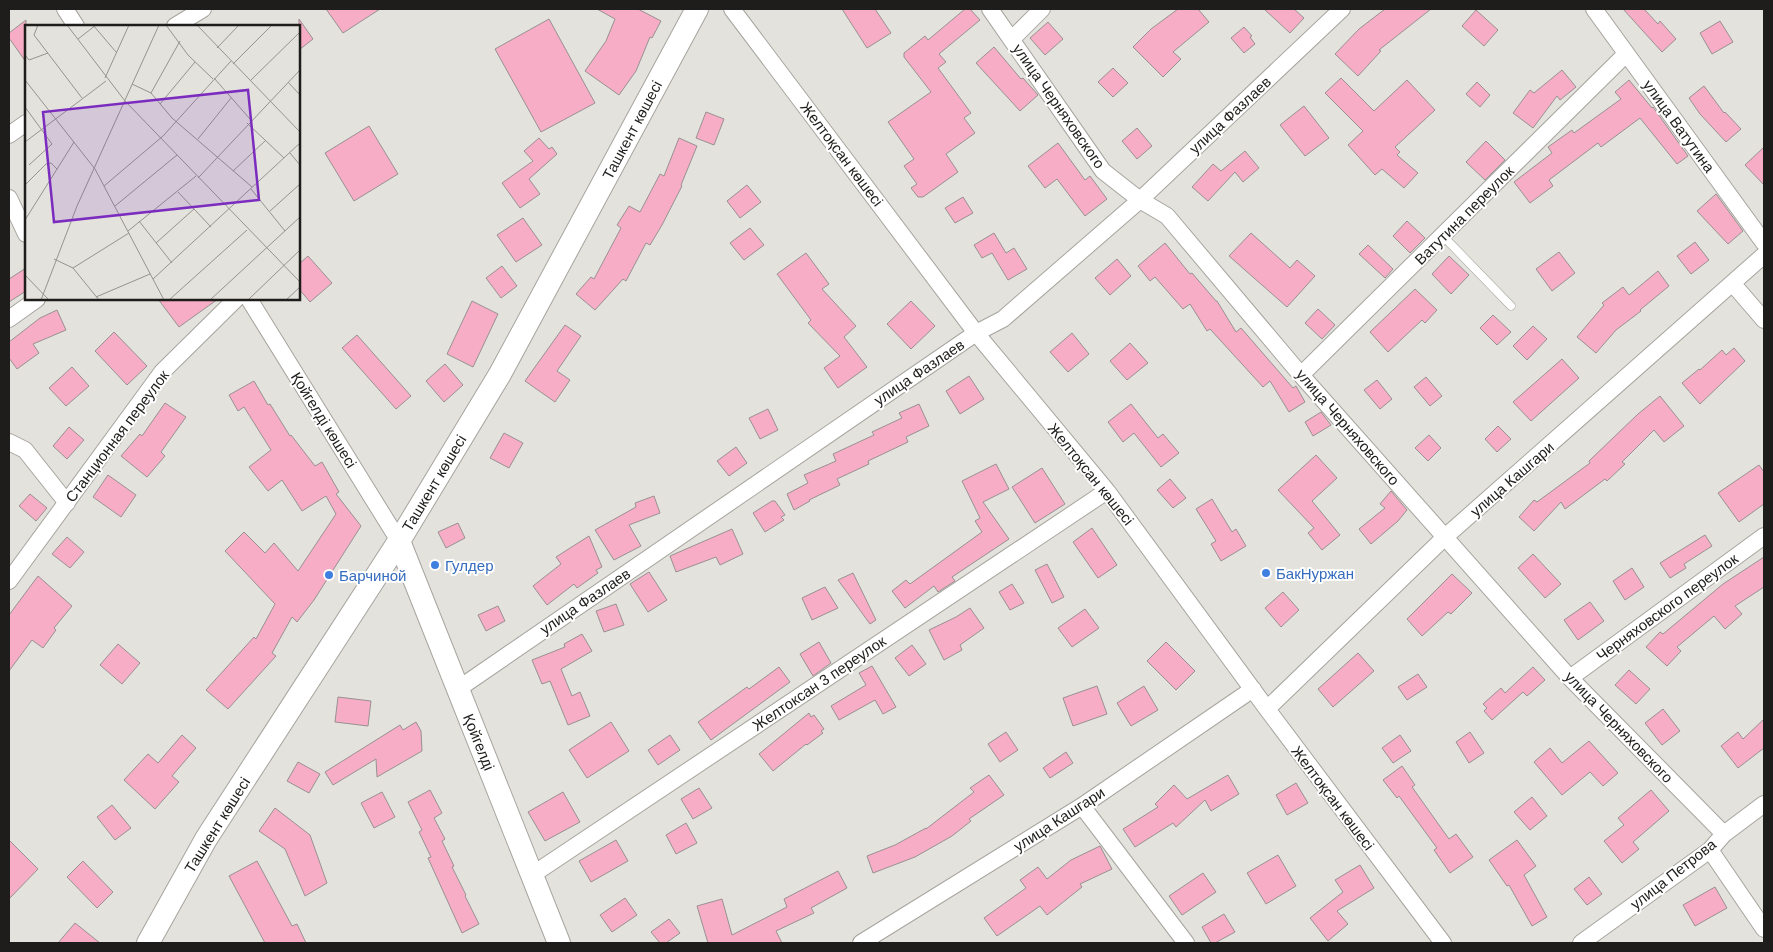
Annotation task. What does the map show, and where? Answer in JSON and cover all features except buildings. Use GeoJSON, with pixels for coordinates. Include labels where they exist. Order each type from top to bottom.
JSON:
{"type":"FeatureCollection","features":[{"type":"Feature","properties":{"kind":"main road","name":"Ташкент көшесі"},"geometry":{"type":"LineString","coordinates":[[148,943],[206,839],[399,542],[500,374],[697,9]]}},
{"type":"Feature","properties":{"kind":"main road","name":"Қойгелді"},"geometry":{"type":"LineString","coordinates":[[399,542],[559,943]]}},
{"type":"Feature","properties":{"kind":"street"},"geometry":{"type":"LineString","coordinates":[[65,9],[75,25]]}},
{"type":"Feature","properties":{"kind":"street"},"geometry":{"type":"LineString","coordinates":[[177,25],[203,9]]}},
{"type":"Feature","properties":{"kind":"street","name":"Желтоқсан көшесі"},"geometry":{"type":"LineString","coordinates":[[732,9],[976,333],[1107,491],[1267,709],[1443,943]]}},
{"type":"Feature","properties":{"kind":"street","name":"улица Черняховского"},"geometry":{"type":"LineString","coordinates":[[990,9],[1104,171],[1140,200],[1168,216],[1301,375],[1570,678],[1724,834]]}},
{"type":"Feature","properties":{"kind":"street"},"geometry":{"type":"LineString","coordinates":[[1012,39],[1042,9]]}},
{"type":"Feature","properties":{"kind":"street","name":"улица Фазлаев"},"geometry":{"type":"LineString","coordinates":[[458,689],[976,333],[1003,319],[1140,200],[1342,9]]}},
{"type":"Feature","properties":{"kind":"street","name":"улица Ватутина"},"geometry":{"type":"LineString","coordinates":[[1594,9],[1764,243]]}},
{"type":"Feature","properties":{"kind":"street","name":"Ватутина переулок"},"geometry":{"type":"LineString","coordinates":[[1301,375],[1626,54]]}},
{"type":"Feature","properties":{"kind":"street"},"geometry":{"type":"LineString","coordinates":[[9,135],[25,124]]}},
{"type":"Feature","properties":{"kind":"street"},"geometry":{"type":"LineString","coordinates":[[9,198],[25,232]]}},
{"type":"Feature","properties":{"kind":"street","name":"улица Кашгари"},"geometry":{"type":"LineString","coordinates":[[1267,709],[1446,537],[1764,255]]}},
{"type":"Feature","properties":{"kind":"street"},"geometry":{"type":"LineString","coordinates":[[1733,284],[1764,320]]}},
{"type":"Feature","properties":{"kind":"street"},"geometry":{"type":"LineString","coordinates":[[9,319],[36,300]]}},
{"type":"Feature","properties":{"kind":"street","name":"Станционная переулок"},"geometry":{"type":"LineString","coordinates":[[9,581],[162,372],[235,300]]}},
{"type":"Feature","properties":{"kind":"street","name":"Қойгелді көшесі"},"geometry":{"type":"LineString","coordinates":[[250,300],[399,542]]}},
{"type":"Feature","properties":{"kind":"street"},"geometry":{"type":"LineString","coordinates":[[9,442],[24,450],[67,503]]}},
{"type":"Feature","properties":{"kind":"street","name":"Желтоксан 3 переулок"},"geometry":{"type":"LineString","coordinates":[[532,875],[1107,491]]}},
{"type":"Feature","properties":{"kind":"street","name":"Черняховского переулок"},"geometry":{"type":"LineString","coordinates":[[1570,678],[1764,536]]}},
{"type":"Feature","properties":{"kind":"street","name":"улица Кашгари"},"geometry":{"type":"LineString","coordinates":[[861,943],[1082,806],[1253,688]]}},
{"type":"Feature","properties":{"kind":"street","name":"улица Петрова"},"geometry":{"type":"LineString","coordinates":[[1581,943],[1710,850],[1724,834],[1764,804]]}},
{"type":"Feature","properties":{"kind":"street"},"geometry":{"type":"LineString","coordinates":[[1082,806],[1186,943]]}},
{"type":"Feature","properties":{"kind":"street"},"geometry":{"type":"LineString","coordinates":[[1710,850],[1764,929]]}},
{"type":"Feature","properties":{"kind":"lane"},"geometry":{"type":"LineString","coordinates":[[1443,236],[1510,306]]}},
{"type":"Feature","properties":{"kind":"place","name":"Гулдер"},"geometry":{"type":"Point","coordinates":[435,565]}},
{"type":"Feature","properties":{"kind":"place","name":"БакНуржан"},"geometry":{"type":"Point","coordinates":[1266,573]}},
{"type":"Feature","properties":{"kind":"place","name":"Барчиной"},"geometry":{"type":"Point","coordinates":[329,575]}}]}
